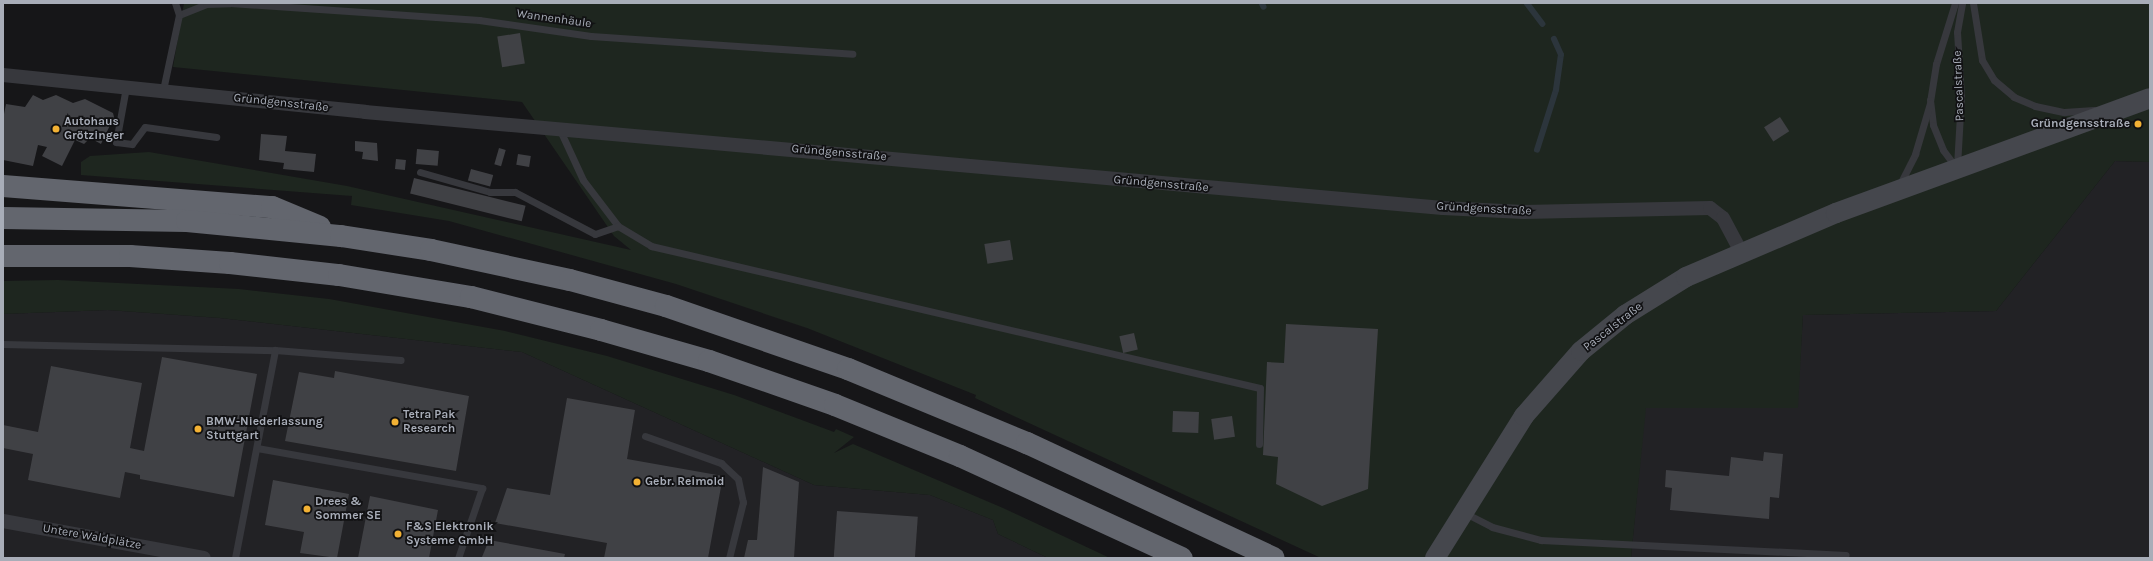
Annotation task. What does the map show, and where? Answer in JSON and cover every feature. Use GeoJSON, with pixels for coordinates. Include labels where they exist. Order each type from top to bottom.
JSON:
{"type":"FeatureCollection","features":[{"type":"Feature","properties":{"kind":"highway"},"geometry":{"type":"LineString","coordinates":[[3,186],[272,208],[341,236]]}},
{"type":"Feature","properties":{"kind":"highway"},"geometry":{"type":"LineString","coordinates":[[3,218],[187,221],[341,236],[431,250],[570,280],[755,335],[848,369],[1027,443],[1274,558]]}},
{"type":"Feature","properties":{"kind":"highway"},"geometry":{"type":"LineString","coordinates":[[3,256],[130,256],[339,275],[472,298],[601,330],[709,361],[835,405],[967,460],[1182,558]]}},
{"type":"Feature","properties":{"kind":"street","name":"Gründgensstraße"},"geometry":{"type":"LineString","coordinates":[[3,75],[162,90],[365,112],[559,128],[1443,208],[1522,212],[1710,208],[1722,218],[1741,252]]}},
{"type":"Feature","properties":{"kind":"street","name":"Pascalstraße"},"geometry":{"type":"LineString","coordinates":[[1435,558],[1524,416],[1581,351],[1625,314],[1686,277],[1741,252],[1897,190],[2150,98]]}},
{"type":"Feature","properties":{"kind":"street","name":"Untere Waldplätze"},"geometry":{"type":"LineString","coordinates":[[3,521],[204,558]]}},
{"type":"Feature","properties":{"kind":"lane"},"geometry":{"type":"LineString","coordinates":[[162,90],[179,15],[175,3]]}},
{"type":"Feature","properties":{"kind":"lane","name":"Wannenhäule"},"geometry":{"type":"LineString","coordinates":[[179,15],[206,4],[230,3],[479,20],[591,36],[852,54]]}},
{"type":"Feature","properties":{"kind":"lane","name":"Pascalstraße"},"geometry":{"type":"LineString","coordinates":[[1897,190],[1915,154],[1930,100],[1936,64],[1955,3]]}},
{"type":"Feature","properties":{"kind":"lane","name":"Pascalstraße"},"geometry":{"type":"LineString","coordinates":[[1957,168],[1961,97],[1957,32],[1962,3]]}},
{"type":"Feature","properties":{"kind":"lane","name":"Pascalstraße"},"geometry":{"type":"LineString","coordinates":[[1973,3],[1982,60],[1994,80],[2014,97],[2064,112],[2121,109]]}},
{"type":"Feature","properties":{"kind":"lane"},"geometry":{"type":"LineString","coordinates":[[126,87],[116,142],[132,144],[145,126],[216,137]]}},
{"type":"Feature","properties":{"kind":"lane","name":"Pascalstraße"},"geometry":{"type":"LineString","coordinates":[[1930,100],[1933,125],[1943,150],[1957,168]]}},
{"type":"Feature","properties":{"kind":"lane"},"geometry":{"type":"LineString","coordinates":[[559,128],[583,180],[618,226],[633,237],[669,252],[1260,388],[1259,444]]}},
{"type":"Feature","properties":{"kind":"lane"},"geometry":{"type":"LineString","coordinates":[[420,172],[490,192],[515,192],[596,234],[618,226]]}},
{"type":"Feature","properties":{"kind":"lane"},"geometry":{"type":"LineString","coordinates":[[3,344],[275,350],[401,360]]}},
{"type":"Feature","properties":{"kind":"lane"},"geometry":{"type":"LineString","coordinates":[[234,558],[257,448],[275,350]]}},
{"type":"Feature","properties":{"kind":"lane"},"geometry":{"type":"LineString","coordinates":[[645,436],[721,463],[738,479],[743,502],[729,558]]}},
{"type":"Feature","properties":{"kind":"lane"},"geometry":{"type":"LineString","coordinates":[[257,448],[482,488],[458,558]]}},
{"type":"Feature","properties":{"kind":"lane"},"geometry":{"type":"LineString","coordinates":[[1464,512],[1492,527],[1542,540],[1846,555]]}},
{"type":"Feature","properties":{"kind":"shaded area"},"geometry":{"type":"Polygon","coordinates":[[[184,3],[2150,3],[2150,162],[2115,161],[1996,311],[1803,315],[1798,408],[1646,408],[1631,558],[1321,558],[975,398],[976,395],[807,328],[676,284],[449,221],[351,205],[352,196],[81,175],[81,162],[90,156],[149,152],[347,186],[631,250],[614,236],[522,102],[173,67],[184,3]]]}},
{"type":"Feature","properties":{"kind":"shaded area"},"geometry":{"type":"Polygon","coordinates":[[[2115,161],[2150,162],[2150,558],[1631,558],[1645,408],[1797,408],[1803,315],[1996,311],[2115,161]]]}},
{"type":"Feature","properties":{"kind":"shaded area"},"geometry":{"type":"Polygon","coordinates":[[[58,280],[239,289],[329,299],[505,331],[607,356],[734,395],[834,432],[836,429],[854,437],[834,453],[853,444],[1003,508],[1110,558],[1048,558],[998,534],[993,520],[930,495],[814,485],[522,352],[220,318],[108,310],[3,314],[3,281],[58,280]]]}},
{"type":"Feature","properties":{"kind":"shaded area"},"geometry":{"type":"Polygon","coordinates":[[[108,310],[220,318],[522,352],[814,485],[930,495],[993,520],[998,534],[1048,558],[3,558],[3,314],[108,310]]]}},
{"type":"Feature","properties":{"kind":"building"},"geometry":{"type":"Polygon","coordinates":[[[520,33],[525,64],[502,67],[497,37],[520,33]]]}},
{"type":"Feature","properties":{"kind":"building","name":"Autohaus Grötzinger"},"geometry":{"type":"Polygon","coordinates":[[[33,95],[43,100],[56,95],[73,103],[85,99],[113,113],[114,117],[101,144],[90,138],[84,144],[75,140],[62,166],[42,156],[47,147],[38,145],[33,166],[3,160],[3,119],[6,104],[25,107],[33,95]]]}},
{"type":"Feature","properties":{"kind":"building"},"geometry":{"type":"Polygon","coordinates":[[[1780,117],[1789,131],[1773,142],[1764,127],[1780,117]]]}},
{"type":"Feature","properties":{"kind":"building"},"geometry":{"type":"Polygon","coordinates":[[[261,134],[287,136],[285,151],[316,154],[314,172],[283,169],[284,163],[259,160],[261,134]]]}},
{"type":"Feature","properties":{"kind":"building"},"geometry":{"type":"Polygon","coordinates":[[[355,141],[377,143],[378,161],[362,159],[363,152],[355,151],[355,141]]]}},
{"type":"Feature","properties":{"kind":"building"},"geometry":{"type":"Polygon","coordinates":[[[499,148],[506,150],[501,166],[494,164],[499,148]]]}},
{"type":"Feature","properties":{"kind":"building"},"geometry":{"type":"Polygon","coordinates":[[[417,149],[439,151],[438,166],[416,164],[417,149]]]}},
{"type":"Feature","properties":{"kind":"building"},"geometry":{"type":"Polygon","coordinates":[[[518,154],[531,156],[529,167],[516,165],[518,154]]]}},
{"type":"Feature","properties":{"kind":"building"},"geometry":{"type":"Polygon","coordinates":[[[396,159],[406,160],[405,170],[395,169],[396,159]]]}},
{"type":"Feature","properties":{"kind":"building"},"geometry":{"type":"Polygon","coordinates":[[[471,169],[493,175],[490,187],[468,181],[471,169]]]}},
{"type":"Feature","properties":{"kind":"building"},"geometry":{"type":"Polygon","coordinates":[[[414,178],[526,206],[522,221],[410,194],[414,178]]]}},
{"type":"Feature","properties":{"kind":"building"},"geometry":{"type":"Polygon","coordinates":[[[1010,240],[1013,260],[987,264],[984,244],[1010,240]]]}},
{"type":"Feature","properties":{"kind":"building"},"geometry":{"type":"Polygon","coordinates":[[[1286,324],[1378,329],[1368,489],[1322,506],[1276,484],[1278,457],[1263,455],[1267,362],[1284,363],[1286,324]]]}},
{"type":"Feature","properties":{"kind":"building"},"geometry":{"type":"Polygon","coordinates":[[[1134,333],[1138,350],[1123,353],[1119,336],[1134,333]]]}},
{"type":"Feature","properties":{"kind":"building","name":"BMW-Niederlassung Stuttgart"},"geometry":{"type":"Polygon","coordinates":[[[162,357],[257,374],[234,497],[140,479],[140,475],[125,472],[120,498],[28,480],[33,454],[3,448],[3,425],[38,432],[51,366],[142,383],[130,448],[144,451],[162,357]]]}},
{"type":"Feature","properties":{"kind":"building","name":"Tetra Pak Research"},"geometry":{"type":"Polygon","coordinates":[[[335,371],[469,396],[456,471],[285,441],[299,372],[334,378],[335,371]]]}},
{"type":"Feature","properties":{"kind":"building","name":"Gebr. Reimold"},"geometry":{"type":"Polygon","coordinates":[[[567,398],[635,410],[627,459],[723,476],[708,558],[604,558],[607,543],[495,523],[507,488],[550,495],[567,398]]]}},
{"type":"Feature","properties":{"kind":"building"},"geometry":{"type":"Polygon","coordinates":[[[1173,411],[1199,412],[1198,433],[1172,432],[1173,411]]]}},
{"type":"Feature","properties":{"kind":"building"},"geometry":{"type":"Polygon","coordinates":[[[1232,416],[1235,437],[1214,440],[1211,419],[1232,416]]]}},
{"type":"Feature","properties":{"kind":"building"},"geometry":{"type":"Polygon","coordinates":[[[1764,452],[1783,454],[1779,498],[1770,497],[1769,519],[1670,510],[1672,488],[1665,487],[1666,470],[1729,476],[1731,457],[1763,461],[1764,452]]]}},
{"type":"Feature","properties":{"kind":"building"},"geometry":{"type":"Polygon","coordinates":[[[763,467],[799,482],[794,558],[744,558],[748,540],[757,540],[763,467]]]}},
{"type":"Feature","properties":{"kind":"building","name":"Drees & Sommer SE"},"geometry":{"type":"Polygon","coordinates":[[[273,480],[349,494],[337,558],[300,553],[304,532],[265,525],[273,480]]]}},
{"type":"Feature","properties":{"kind":"building","name":"F&S Elektronik Systeme GmbH"},"geometry":{"type":"Polygon","coordinates":[[[370,496],[438,510],[429,558],[358,558],[370,496]]]}},
{"type":"Feature","properties":{"kind":"building"},"geometry":{"type":"Polygon","coordinates":[[[837,511],[918,517],[915,558],[834,558],[837,511]]]}},
{"type":"Feature","properties":{"kind":"building"},"geometry":{"type":"Polygon","coordinates":[[[489,540],[565,554],[564,558],[482,557],[489,540]]]}},
{"type":"Feature","properties":{"kind":"waterway"},"geometry":{"type":"LineString","coordinates":[[1262,3],[1264,7]]}},
{"type":"Feature","properties":{"kind":"waterway"},"geometry":{"type":"LineString","coordinates":[[1527,3],[1543,24]]}},
{"type":"Feature","properties":{"kind":"waterway"},"geometry":{"type":"LineString","coordinates":[[1537,150],[1556,90],[1561,55],[1554,39]]}},
{"type":"Feature","properties":{"kind":"place","name":"Gründgensstraße"},"geometry":{"type":"Point","coordinates":[2138,124]}},
{"type":"Feature","properties":{"kind":"place","name":"Autohaus Grötzinger"},"geometry":{"type":"Point","coordinates":[56,129]}},
{"type":"Feature","properties":{"kind":"place","name":"Tetra Pak Research"},"geometry":{"type":"Point","coordinates":[395,422]}},
{"type":"Feature","properties":{"kind":"place","name":"BMW-Niederlassung Stuttgart"},"geometry":{"type":"Point","coordinates":[198,429]}},
{"type":"Feature","properties":{"kind":"place","name":"Gebr. Reimold"},"geometry":{"type":"Point","coordinates":[637,482]}},
{"type":"Feature","properties":{"kind":"place","name":"Drees & Sommer SE"},"geometry":{"type":"Point","coordinates":[307,509]}},
{"type":"Feature","properties":{"kind":"place","name":"F&S Elektronik Systeme GmbH"},"geometry":{"type":"Point","coordinates":[398,534]}}]}
